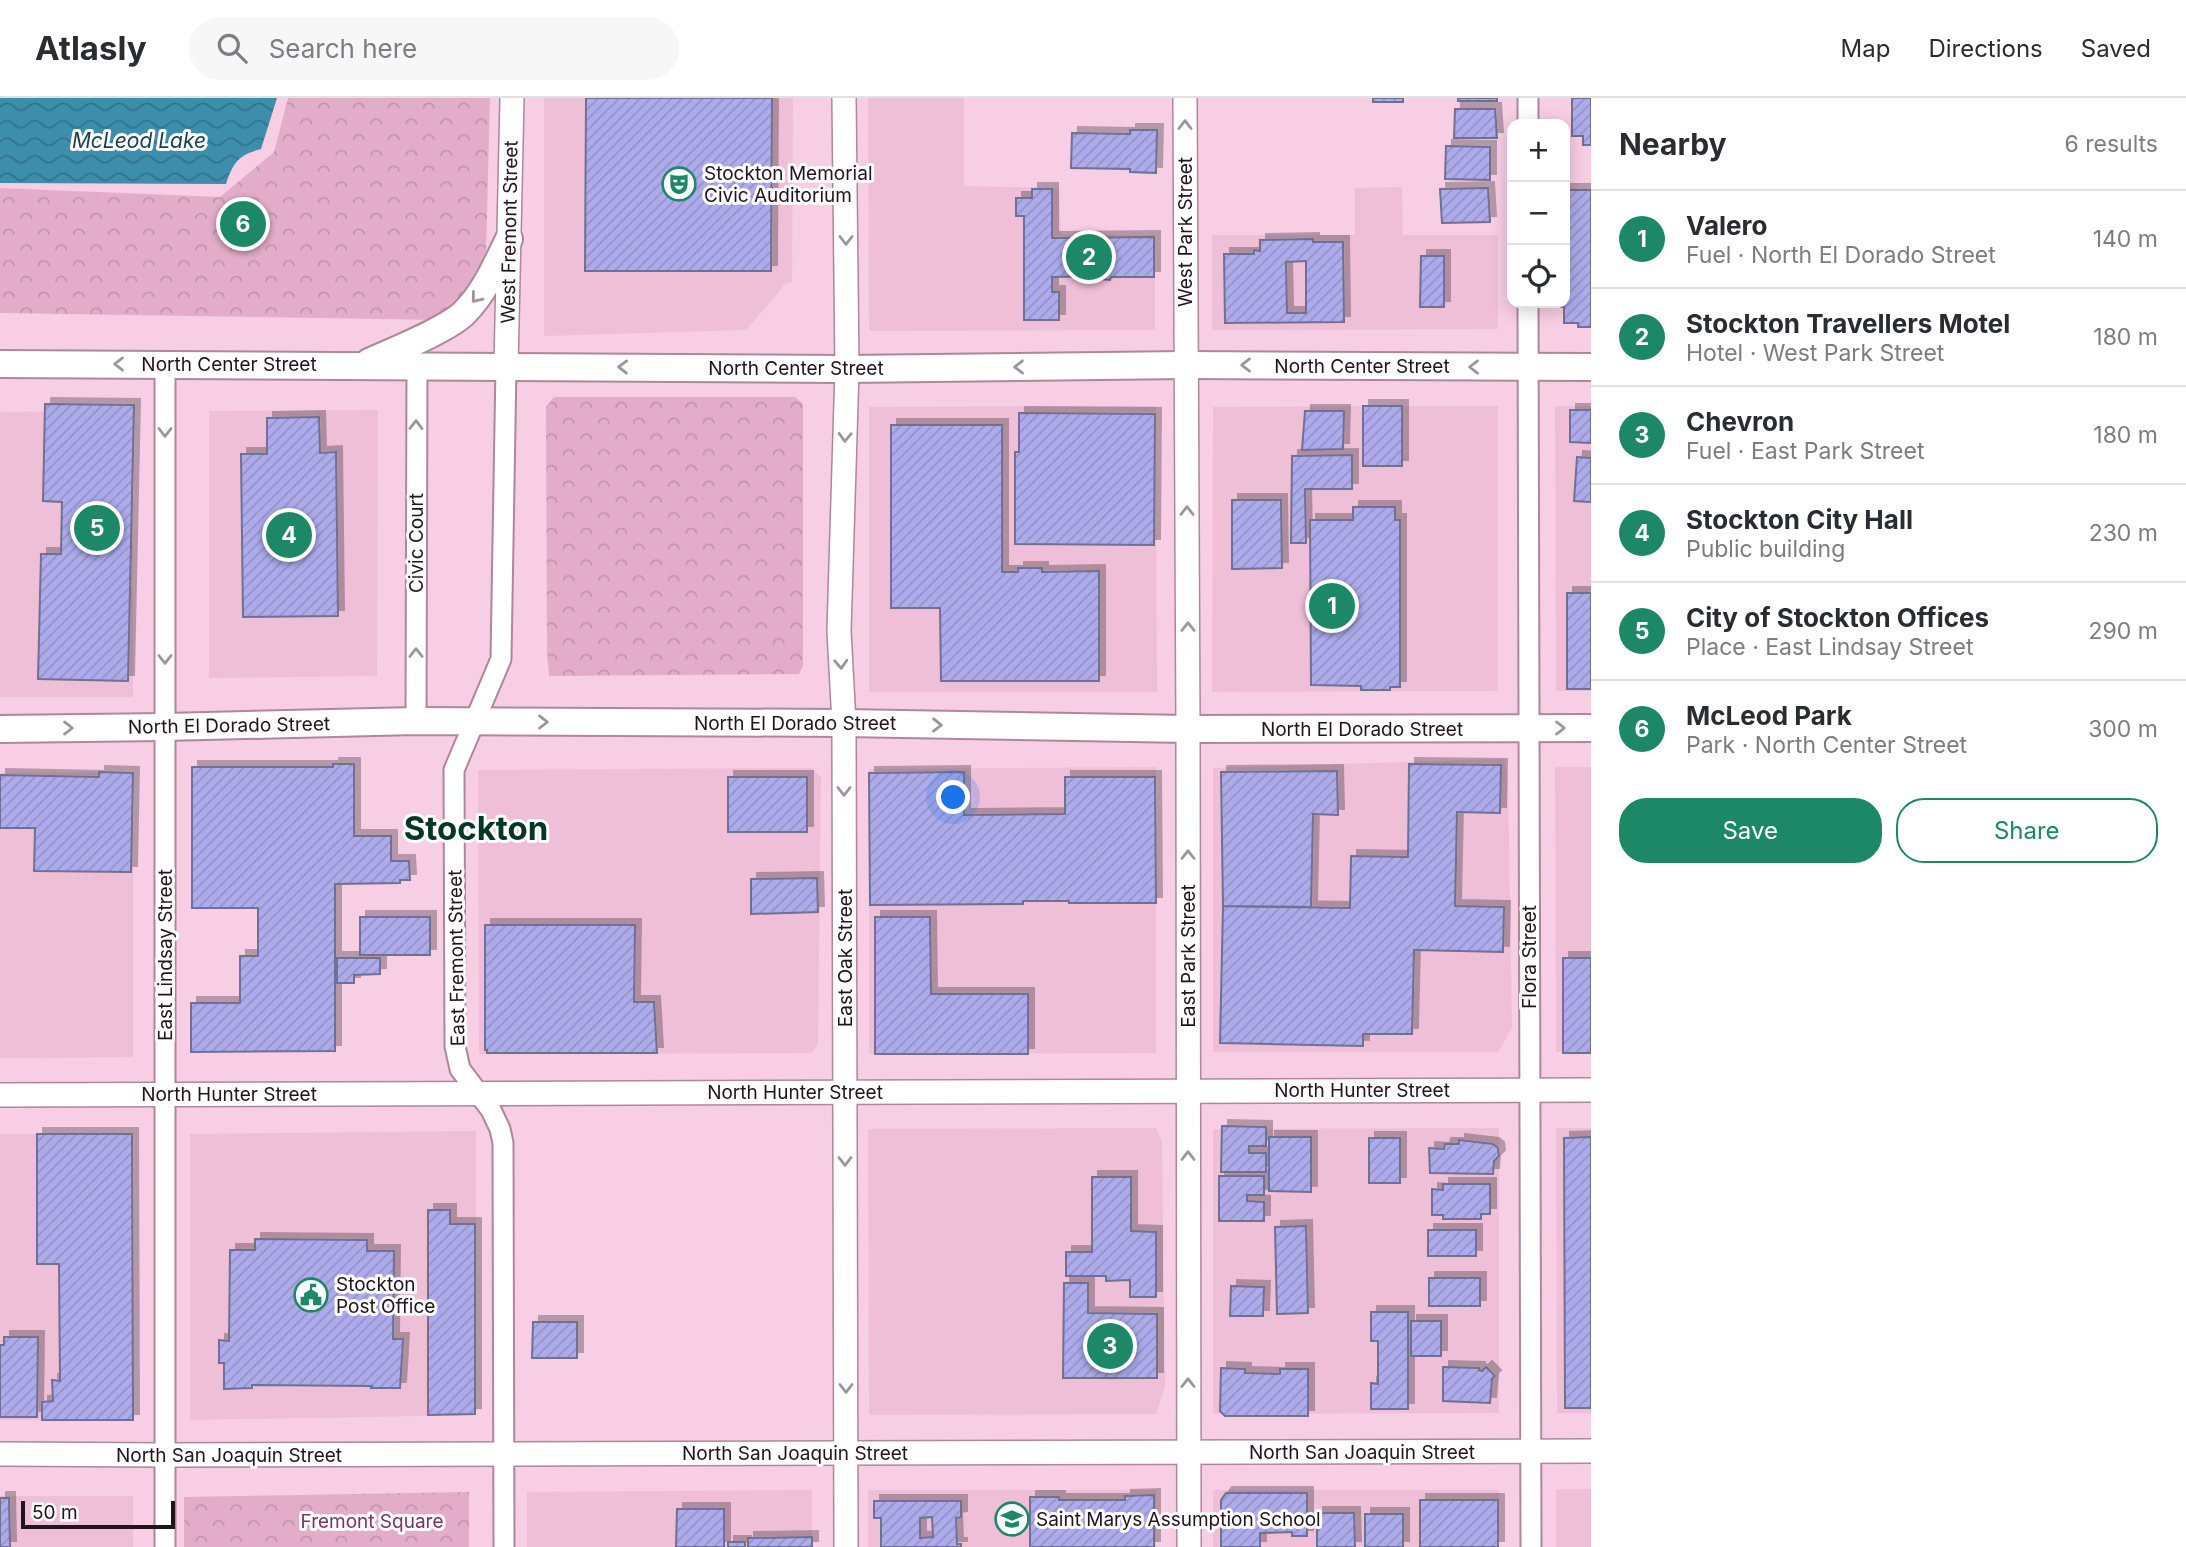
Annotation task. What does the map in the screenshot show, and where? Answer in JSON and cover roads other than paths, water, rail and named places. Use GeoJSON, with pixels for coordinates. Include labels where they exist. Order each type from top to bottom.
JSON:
{"type":"FeatureCollection","features":[{"type":"Feature","properties":{"kind":"main road"},"geometry":{"type":"LineString","coordinates":[[363,365],[463,314],[485,287],[509,239]]}},
{"type":"Feature","properties":{"kind":"main road","name":"North Center Street"},"geometry":{"type":"LineString","coordinates":[[0,364],[847,369],[1186,365],[1591,367]]}},
{"type":"Feature","properties":{"kind":"main road","name":"North El Dorado Street"},"geometry":{"type":"LineString","coordinates":[[0,729],[416,721],[844,723],[1188,729],[1591,728]]}},
{"type":"Feature","properties":{"kind":"street","name":"West Fremont Street"},"geometry":{"type":"LineString","coordinates":[[506,366],[512,98]]}},
{"type":"Feature","properties":{"kind":"street","name":"East Oak Street"},"geometry":{"type":"LineString","coordinates":[[844,98],[847,369],[839,631],[844,723],[846,1547]]}},
{"type":"Feature","properties":{"kind":"street","name":"West Park Street"},"geometry":{"type":"LineString","coordinates":[[1185,98],[1186,365]]}},
{"type":"Feature","properties":{"kind":"street"},"geometry":{"type":"LineString","coordinates":[[1528,98],[1528,119]]}},
{"type":"Feature","properties":{"kind":"street","name":"Flora Street"},"geometry":{"type":"LineString","coordinates":[[1528,308],[1531,1547]]}},
{"type":"Feature","properties":{"kind":"street","name":"East Lindsay Street"},"geometry":{"type":"LineString","coordinates":[[165,364],[165,1547]]}},
{"type":"Feature","properties":{"kind":"street","name":"Civic Court"},"geometry":{"type":"LineString","coordinates":[[416,721],[417,365]]}},
{"type":"Feature","properties":{"kind":"street","name":"East Park Street"},"geometry":{"type":"LineString","coordinates":[[1186,365],[1188,1547]]}},
{"type":"Feature","properties":{"kind":"street","name":"East Fremont Street"},"geometry":{"type":"LineString","coordinates":[[504,1547],[503,1143],[491,1110],[460,1069],[455,1045],[454,770],[501,659],[506,366]]}},
{"type":"Feature","properties":{"kind":"street","name":"North Hunter Street"},"geometry":{"type":"LineString","coordinates":[[0,1095],[1591,1090]]}},
{"type":"Feature","properties":{"kind":"street","name":"North San Joaquin Street"},"geometry":{"type":"LineString","coordinates":[[0,1454],[1591,1451]]}},
{"type":"Feature","properties":{"kind":"water","name":"McLeod Lake"},"geometry":{"type":"Polygon","coordinates":[[[0,98],[277,98],[261,149],[238,161],[226,184],[0,183],[0,98]]]}},
{"type":"Feature","properties":{"kind":"place","name":"Stockton Memorial Civic Auditorium"},"geometry":{"type":"Point","coordinates":[679,184]}},
{"type":"Feature","properties":{"kind":"place","name":"McLeod Park"},"geometry":{"type":"Point","coordinates":[243,224]}},
{"type":"Feature","properties":{"kind":"place","name":"Stockton Travellers Motel"},"geometry":{"type":"Point","coordinates":[1089,257]}},
{"type":"Feature","properties":{"kind":"place","name":"City of Stockton Offices"},"geometry":{"type":"Point","coordinates":[97,528]}},
{"type":"Feature","properties":{"kind":"place","name":"Stockton City Hall"},"geometry":{"type":"Point","coordinates":[289,535]}},
{"type":"Feature","properties":{"kind":"place","name":"Valero"},"geometry":{"type":"Point","coordinates":[1332,606]}},
{"type":"Feature","properties":{"kind":"place","name":"Stockton Post Office"},"geometry":{"type":"Point","coordinates":[311,1295]}},
{"type":"Feature","properties":{"kind":"place","name":"Chevron"},"geometry":{"type":"Point","coordinates":[1110,1346]}},
{"type":"Feature","properties":{"kind":"place","name":"Saint Marys Assumption School"},"geometry":{"type":"Point","coordinates":[1012,1519]}},
{"type":"Feature","properties":{"kind":"district","name":"Stockton"},"geometry":{"type":"Point","coordinates":[476,828]}},
{"type":"Feature","properties":{"kind":"park label","name":"Fremont Square"},"geometry":{"type":"Point","coordinates":[372,1521]}}]}
